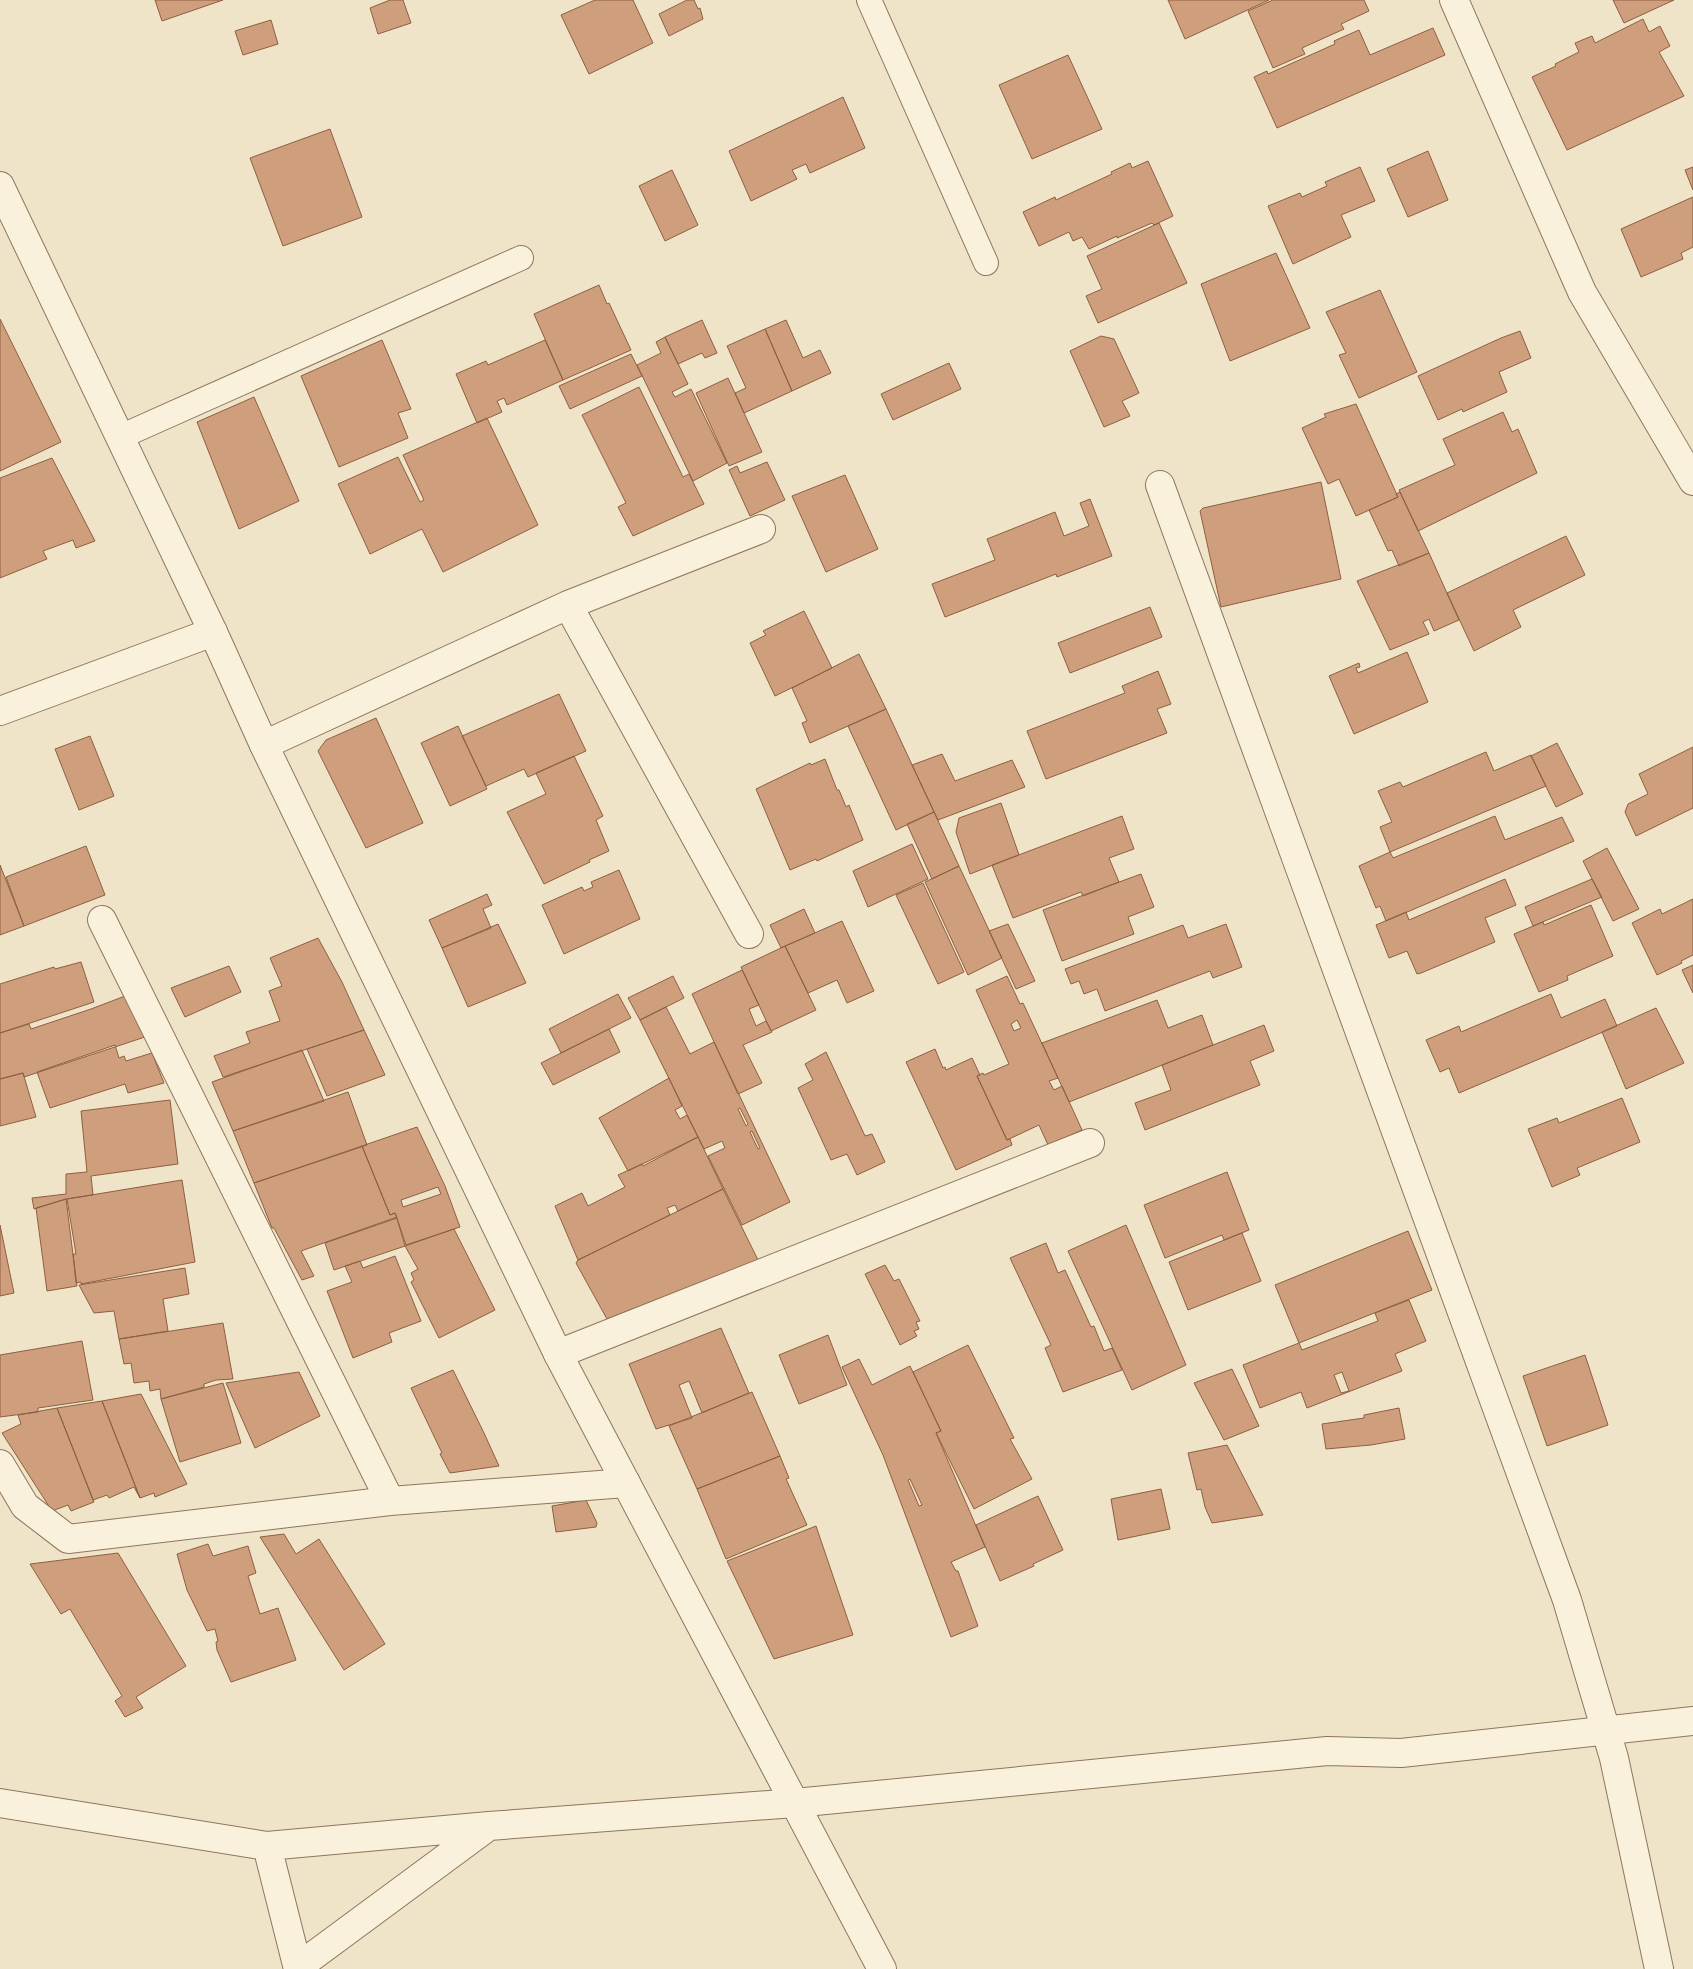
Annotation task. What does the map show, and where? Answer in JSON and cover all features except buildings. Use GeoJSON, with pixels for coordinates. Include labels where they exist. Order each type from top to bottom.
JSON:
{"type":"FeatureCollection","features":[{"type":"Feature","properties":{"kind":"street"},"geometry":{"type":"LineString","coordinates":[[1454,0],[1582,292],[1693,481]]}},
{"type":"Feature","properties":{"kind":"street"},"geometry":{"type":"LineString","coordinates":[[0,186],[213,632],[264,745],[558,1354],[882,1969]]}},
{"type":"Feature","properties":{"kind":"street"},"geometry":{"type":"LineString","coordinates":[[1160,485],[1567,1600],[1614,1758],[1659,1969]]}},
{"type":"Feature","properties":{"kind":"street"},"geometry":{"type":"LineString","coordinates":[[264,745],[568,605],[761,529]]}},
{"type":"Feature","properties":{"kind":"street"},"geometry":{"type":"LineString","coordinates":[[568,605],[749,934]]}},
{"type":"Feature","properties":{"kind":"street"},"geometry":{"type":"LineString","coordinates":[[0,711],[213,632]]}},
{"type":"Feature","properties":{"kind":"street"},"geometry":{"type":"LineString","coordinates":[[102,920],[390,1501]]}},
{"type":"Feature","properties":{"kind":"street"},"geometry":{"type":"LineString","coordinates":[[558,1354],[1090,1143]]}},
{"type":"Feature","properties":{"kind":"street"},"geometry":{"type":"LineString","coordinates":[[0,1464],[25,1506],[68,1539],[390,1501],[626,1483]]}},
{"type":"Feature","properties":{"kind":"street"},"geometry":{"type":"LineString","coordinates":[[0,1804],[267,1846],[490,1826],[795,1803],[1326,1751],[1401,1753],[1693,1722]]}},
{"type":"Feature","properties":{"kind":"street"},"geometry":{"type":"LineString","coordinates":[[267,1846],[298,1968],[490,1826]]}},
{"type":"Feature","properties":{"kind":"lane"},"geometry":{"type":"LineString","coordinates":[[870,0],[986,263]]}},
{"type":"Feature","properties":{"kind":"lane"},"geometry":{"type":"LineString","coordinates":[[120,437],[521,258]]}}]}
